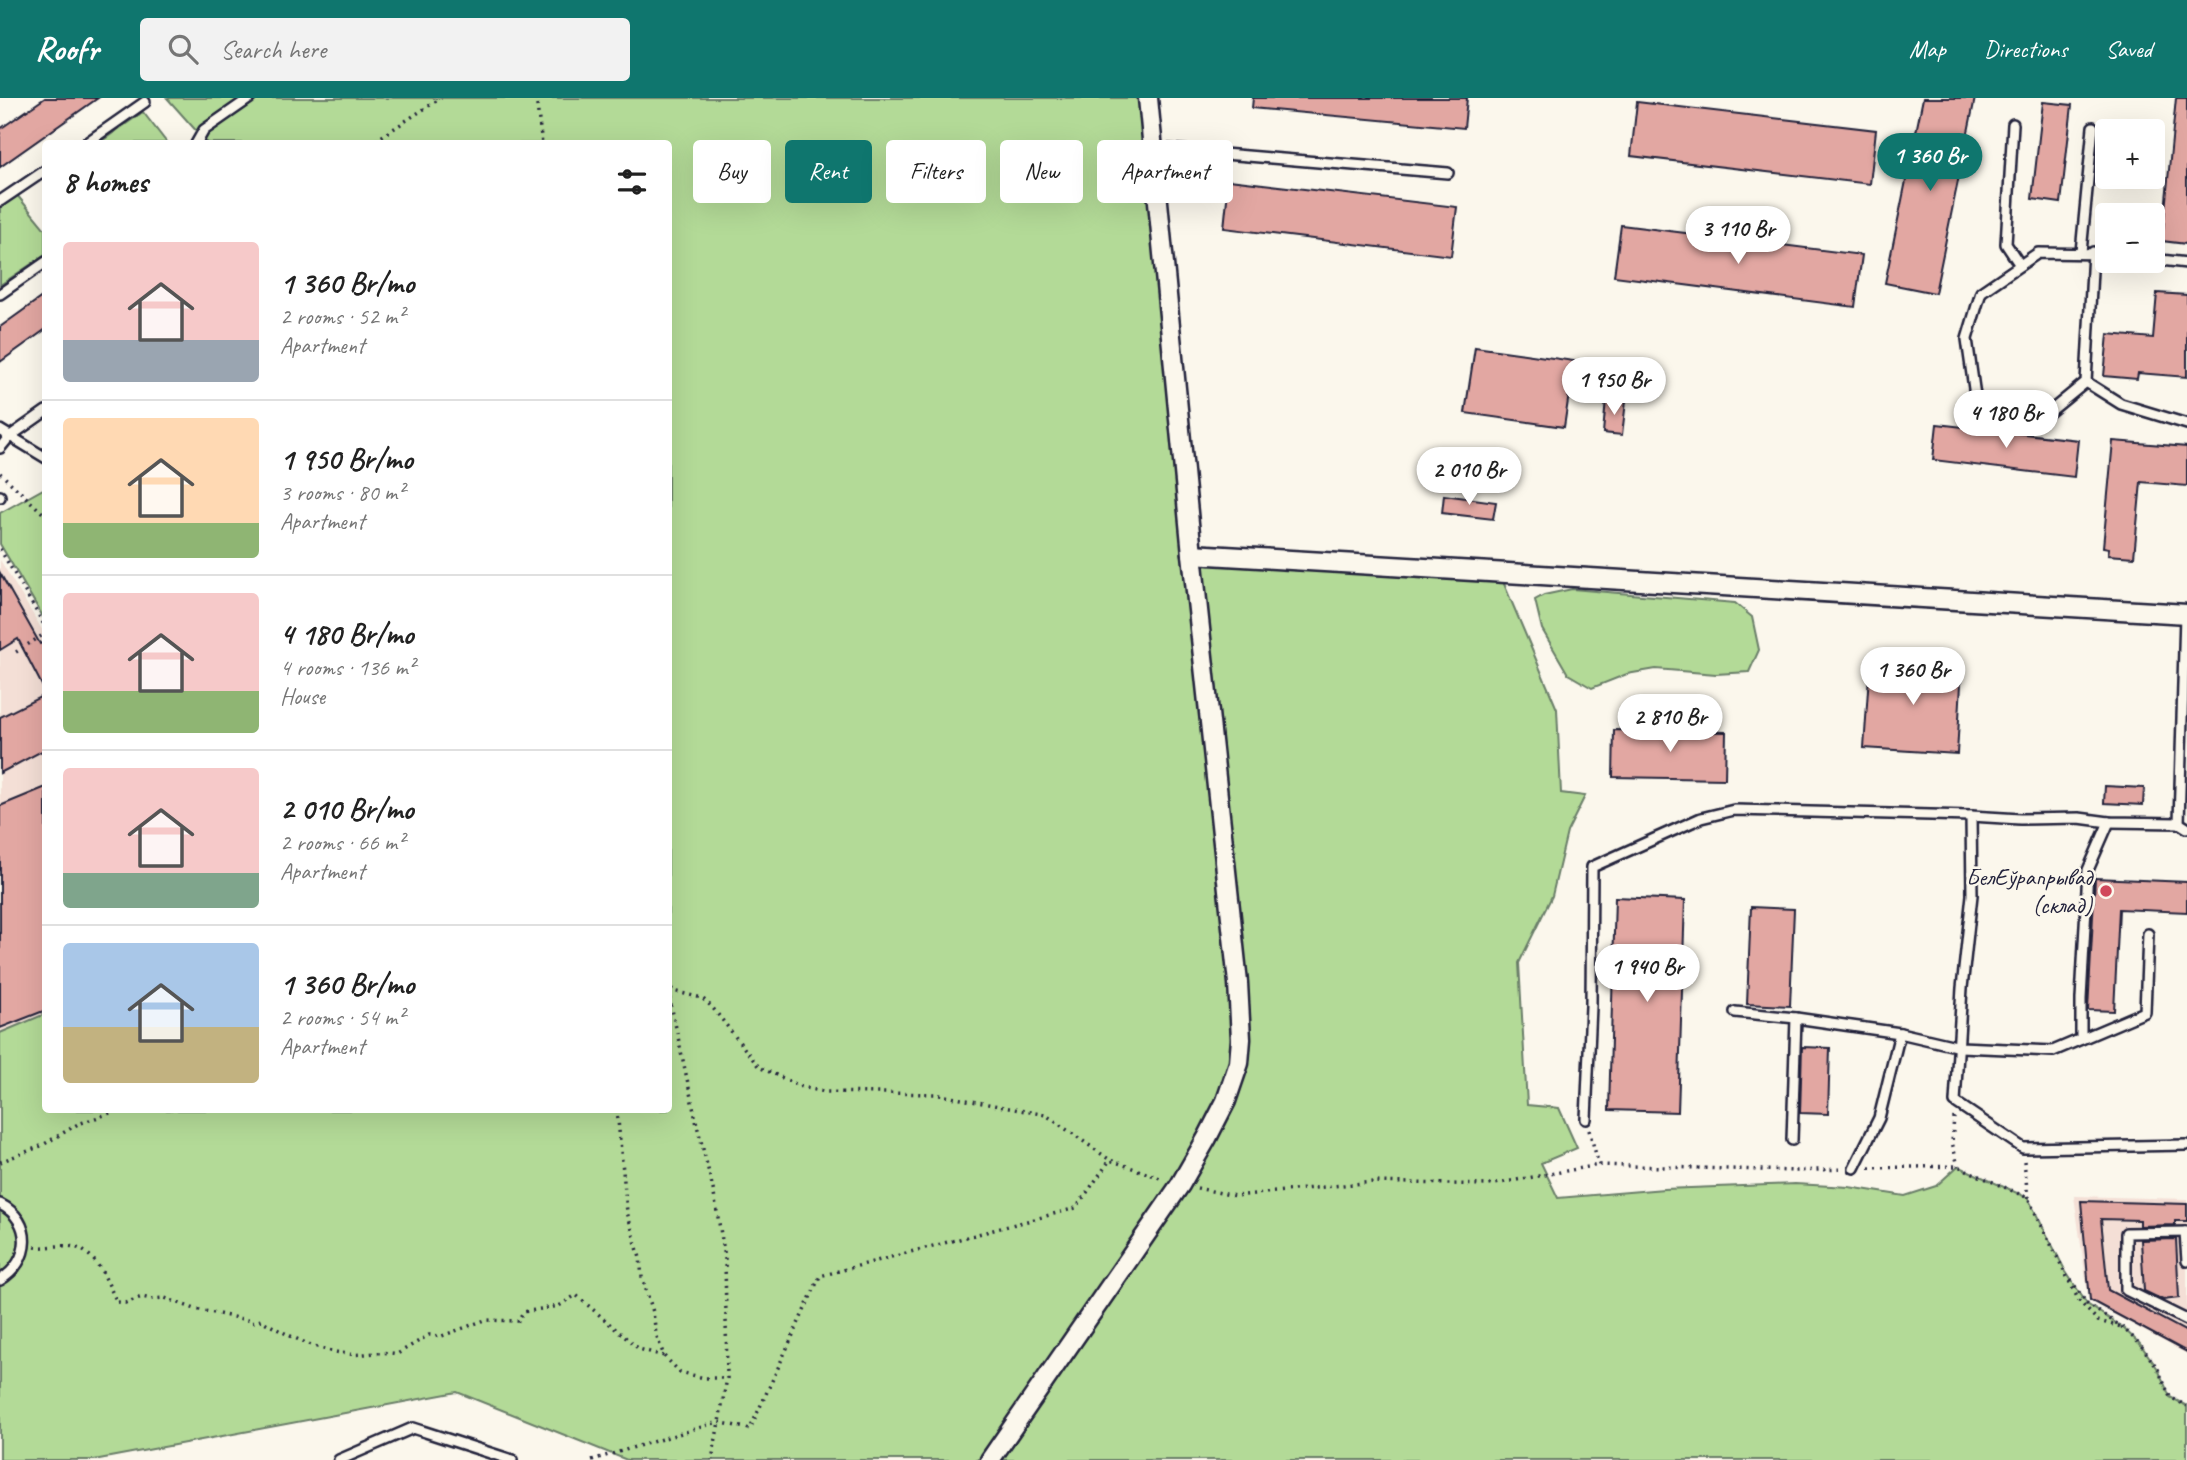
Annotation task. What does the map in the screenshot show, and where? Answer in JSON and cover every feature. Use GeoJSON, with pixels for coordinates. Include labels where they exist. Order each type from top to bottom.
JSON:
{"type":"FeatureCollection","features":[{"type":"Feature","properties":{"kind":"street"},"geometry":{"type":"LineString","coordinates":[[1148,98],[1152,140]]}},
{"type":"Feature","properties":{"kind":"street"},"geometry":{"type":"LineString","coordinates":[[990,1460],[1180,1185],[1226,1101],[1239,1063],[1241,1039],[1237,969],[1192,554],[1158,203]]}},
{"type":"Feature","properties":{"kind":"street"},"geometry":{"type":"LineString","coordinates":[[1192,554],[2186,614]]}},
{"type":"Feature","properties":{"kind":"lane"},"geometry":{"type":"LineString","coordinates":[[198,140],[204,130],[250,98]]}},
{"type":"Feature","properties":{"kind":"lane"},"geometry":{"type":"LineString","coordinates":[[91,140],[145,102]]}},
{"type":"Feature","properties":{"kind":"lane"},"geometry":{"type":"LineString","coordinates":[[2013,124],[2006,244],[2020,265]]}},
{"type":"Feature","properties":{"kind":"lane"},"geometry":{"type":"LineString","coordinates":[[2081,252],[2093,127]]}},
{"type":"Feature","properties":{"kind":"lane"},"geometry":{"type":"LineString","coordinates":[[1233,155],[1448,173]]}},
{"type":"Feature","properties":{"kind":"lane"},"geometry":{"type":"LineString","coordinates":[[0,201],[42,173]]}},
{"type":"Feature","properties":{"kind":"lane"},"geometry":{"type":"LineString","coordinates":[[2093,252],[2085,382],[2047,414],[1977,410],[1967,340],[1981,292],[2020,265],[2038,253],[2093,252]]}},
{"type":"Feature","properties":{"kind":"lane"},"geometry":{"type":"LineString","coordinates":[[2165,260],[2187,263]]}},
{"type":"Feature","properties":{"kind":"lane"},"geometry":{"type":"LineString","coordinates":[[0,294],[42,264]]}},
{"type":"Feature","properties":{"kind":"lane"},"geometry":{"type":"LineString","coordinates":[[2085,382],[2121,404],[2187,424]]}},
{"type":"Feature","properties":{"kind":"lane"},"geometry":{"type":"LineString","coordinates":[[0,448],[9,437],[42,414]]}},
{"type":"Feature","properties":{"kind":"lane"},"geometry":{"type":"LineString","coordinates":[[0,430],[42,456]]}},
{"type":"Feature","properties":{"kind":"lane"},"geometry":{"type":"LineString","coordinates":[[1586,1119],[1591,1006],[1592,867],[1701,818],[1734,810],[2020,819],[2079,818],[2183,825],[2186,614]]}},
{"type":"Feature","properties":{"kind":"lane"},"geometry":{"type":"LineString","coordinates":[[1970,816],[1972,895],[1962,988],[1955,1102],[2023,1148],[2187,1145]]}},
{"type":"Feature","properties":{"kind":"lane"},"geometry":{"type":"LineString","coordinates":[[2081,1039],[2088,870],[2109,822]]}},
{"type":"Feature","properties":{"kind":"lane"},"geometry":{"type":"LineString","coordinates":[[1735,1012],[1900,1033],[1960,1047],[2053,1051],[2145,1012],[2148,933]]}},
{"type":"Feature","properties":{"kind":"lane"},"geometry":{"type":"LineString","coordinates":[[1791,1140],[1796,1018]]}},
{"type":"Feature","properties":{"kind":"lane"},"geometry":{"type":"LineString","coordinates":[[1854,1168],[1879,1118],[1900,1033]]}},
{"type":"Feature","properties":{"kind":"lane"},"geometry":{"type":"LineString","coordinates":[[0,1205],[10,1209],[18,1217],[22,1226],[24,1249],[16,1268],[0,1280]]}},
{"type":"Feature","properties":{"kind":"lane"},"geometry":{"type":"LineString","coordinates":[[2187,1261],[2186,1232],[2126,1233],[2126,1290],[2187,1320]]}},
{"type":"Feature","properties":{"kind":"lane"},"geometry":{"type":"LineString","coordinates":[[339,1460],[413,1428],[512,1460]]}},
{"type":"Feature","properties":{"kind":"path"},"geometry":{"type":"LineString","coordinates":[[376,140],[441,98]]}},
{"type":"Feature","properties":{"kind":"path"},"geometry":{"type":"LineString","coordinates":[[536,98],[541,140]]}},
{"type":"Feature","properties":{"kind":"path"},"geometry":{"type":"LineString","coordinates":[[0,473],[42,512]]}},
{"type":"Feature","properties":{"kind":"path"},"geometry":{"type":"LineString","coordinates":[[0,549],[42,623]]}},
{"type":"Feature","properties":{"kind":"path"},"geometry":{"type":"LineString","coordinates":[[16,652],[42,633]]}},
{"type":"Feature","properties":{"kind":"path"},"geometry":{"type":"LineString","coordinates":[[672,989],[702,998],[759,1067],[802,1087],[825,1092],[935,1094],[1046,1115],[1110,1160],[1180,1185],[1235,1196],[1373,1182],[1489,1185],[1599,1165],[1795,1171],[1958,1166],[2028,1198]]}},
{"type":"Feature","properties":{"kind":"path"},"geometry":{"type":"LineString","coordinates":[[672,1009],[713,1189],[725,1257],[727,1378],[712,1460]]}},
{"type":"Feature","properties":{"kind":"path"},"geometry":{"type":"LineString","coordinates":[[1955,1102],[1952,1142],[1958,1166]]}},
{"type":"Feature","properties":{"kind":"path"},"geometry":{"type":"LineString","coordinates":[[0,1162],[41,1146],[78,1124],[110,1113]]}},
{"type":"Feature","properties":{"kind":"path"},"geometry":{"type":"LineString","coordinates":[[617,1113],[627,1212],[653,1312],[656,1334],[664,1356],[680,1372],[704,1378],[727,1378]]}},
{"type":"Feature","properties":{"kind":"path"},"geometry":{"type":"LineString","coordinates":[[1586,1119],[1599,1165]]}},
{"type":"Feature","properties":{"kind":"path"},"geometry":{"type":"LineString","coordinates":[[2023,1148],[2028,1198],[2079,1301],[2098,1321],[2122,1327]]}},
{"type":"Feature","properties":{"kind":"path"},"geometry":{"type":"LineString","coordinates":[[592,1460],[718,1422],[750,1429],[820,1276],[1076,1208],[1110,1160]]}},
{"type":"Feature","properties":{"kind":"path"},"geometry":{"type":"LineString","coordinates":[[33,1246],[69,1246],[86,1253],[103,1271],[117,1302],[125,1303],[142,1297],[164,1298],[251,1323],[261,1320],[320,1349],[351,1355],[384,1351],[397,1354],[429,1335],[442,1336],[485,1320],[518,1321],[523,1312],[559,1306],[576,1295],[639,1349],[664,1356]]}},
{"type":"Feature","properties":{"kind":"path"},"geometry":{"type":"LineString","coordinates":[[2066,1272],[2087,1304],[2122,1327],[2140,1344],[2158,1370],[2170,1397],[2187,1406]]}},
{"type":"Feature","properties":{"kind":"shaded area"},"geometry":{"type":"Polygon","coordinates":[[[0,560],[42,629],[42,1015],[0,1033],[0,560]]]}},
{"type":"Feature","properties":{"kind":"shaded area"},"geometry":{"type":"Polygon","coordinates":[[[2074,1196],[2187,1199],[2187,1354],[2089,1301],[2074,1196]]]}},
{"type":"Feature","properties":{"kind":"green space"},"geometry":{"type":"Polygon","coordinates":[[[167,98],[1148,98],[1152,140],[1097,140],[1097,203],[1158,203],[1192,554],[1499,572],[1557,709],[1561,793],[1585,796],[1567,832],[1552,896],[1519,963],[1527,1105],[1559,1108],[1577,1148],[1541,1163],[1558,1198],[1664,1189],[1795,1184],[1849,1187],[1905,1196],[1936,1186],[1958,1166],[2028,1198],[2066,1272],[2087,1304],[2122,1327],[2140,1344],[2158,1369],[2170,1397],[2187,1406],[2187,1460],[627,1460],[457,1392],[94,1460],[0,1460],[0,1033],[42,1015],[42,1113],[672,1113],[672,140],[204,140],[167,98]]]}},
{"type":"Feature","properties":{"kind":"green space"},"geometry":{"type":"Polygon","coordinates":[[[143,112],[165,140],[103,140],[143,112]]]}},
{"type":"Feature","properties":{"kind":"green space"},"geometry":{"type":"Polygon","coordinates":[[[17,195],[42,225],[42,257],[0,285],[0,207],[17,195]]]}},
{"type":"Feature","properties":{"kind":"green space"},"geometry":{"type":"Polygon","coordinates":[[[42,490],[42,615],[0,544],[0,513],[42,490]]]}},
{"type":"Feature","properties":{"kind":"green space"},"geometry":{"type":"Polygon","coordinates":[[[1572,589],[1735,603],[1752,617],[1759,650],[1749,672],[1716,674],[1656,669],[1627,674],[1592,688],[1568,674],[1542,629],[1535,600],[1544,595],[1572,589]]]}},
{"type":"Feature","properties":{"kind":"building"},"geometry":{"type":"Polygon","coordinates":[[[45,98],[98,98],[0,167],[0,129],[45,98]]]}},
{"type":"Feature","properties":{"kind":"building"},"geometry":{"type":"Polygon","coordinates":[[[1253,98],[1467,98],[1464,128],[1252,108],[1253,98]]]}},
{"type":"Feature","properties":{"kind":"building"},"geometry":{"type":"Polygon","coordinates":[[[1923,98],[1975,98],[1935,293],[1885,283],[1923,98]]]}},
{"type":"Feature","properties":{"kind":"building"},"geometry":{"type":"Polygon","coordinates":[[[2176,98],[2187,98],[2187,244],[2165,241],[2165,210],[2176,98]]]}},
{"type":"Feature","properties":{"kind":"building"},"geometry":{"type":"Polygon","coordinates":[[[1637,102],[1876,130],[1870,184],[1631,156],[1637,102]]]}},
{"type":"Feature","properties":{"kind":"building"},"geometry":{"type":"Polygon","coordinates":[[[2043,102],[2072,105],[2061,203],[2032,199],[2043,102]]]}},
{"type":"Feature","properties":{"kind":"building"},"geometry":{"type":"Polygon","coordinates":[[[1233,180],[1457,207],[1451,256],[1224,228],[1227,203],[1233,203],[1233,180]]]}},
{"type":"Feature","properties":{"kind":"building"},"geometry":{"type":"Polygon","coordinates":[[[1621,225],[1862,255],[1855,307],[1614,276],[1621,225]]]}},
{"type":"Feature","properties":{"kind":"building"},"geometry":{"type":"Polygon","coordinates":[[[2157,293],[2187,295],[2187,377],[2138,373],[2137,379],[2104,376],[2108,334],[2153,338],[2157,293]]]}},
{"type":"Feature","properties":{"kind":"building"},"geometry":{"type":"Polygon","coordinates":[[[42,297],[42,332],[0,362],[0,327],[42,297]]]}},
{"type":"Feature","properties":{"kind":"building"},"geometry":{"type":"Polygon","coordinates":[[[1475,347],[1574,361],[1564,427],[1465,413],[1475,347]]]}},
{"type":"Feature","properties":{"kind":"building"},"geometry":{"type":"Polygon","coordinates":[[[1606,399],[1626,401],[1622,435],[1603,433],[1606,399]]]}},
{"type":"Feature","properties":{"kind":"building"},"geometry":{"type":"Polygon","coordinates":[[[1937,424],[2078,440],[2074,477],[1933,460],[1937,424]]]}},
{"type":"Feature","properties":{"kind":"building"},"geometry":{"type":"Polygon","coordinates":[[[2113,441],[2187,447],[2187,486],[2141,482],[2134,557],[2108,555],[2109,548],[2103,547],[2113,441]]]}},
{"type":"Feature","properties":{"kind":"building"},"geometry":{"type":"Polygon","coordinates":[[[1444,495],[1496,502],[1493,519],[1442,513],[1444,495]]]}},
{"type":"Feature","properties":{"kind":"building"},"geometry":{"type":"Polygon","coordinates":[[[0,573],[40,644],[42,643],[42,685],[18,639],[0,650],[0,573]]]}},
{"type":"Feature","properties":{"kind":"building"},"geometry":{"type":"Polygon","coordinates":[[[1870,660],[1962,666],[1957,754],[1864,748],[1870,660]]]}},
{"type":"Feature","properties":{"kind":"building"},"geometry":{"type":"Polygon","coordinates":[[[42,696],[42,751],[0,773],[0,717],[42,696]]]}},
{"type":"Feature","properties":{"kind":"building"},"geometry":{"type":"Polygon","coordinates":[[[1614,730],[1726,732],[1725,779],[1613,777],[1614,730]]]}},
{"type":"Feature","properties":{"kind":"building"},"geometry":{"type":"Polygon","coordinates":[[[2105,786],[2144,788],[2143,805],[2104,803],[2105,786]]]}},
{"type":"Feature","properties":{"kind":"building"},"geometry":{"type":"Polygon","coordinates":[[[42,789],[42,1012],[0,1028],[0,806],[42,789]]]}},
{"type":"Feature","properties":{"kind":"building"},"geometry":{"type":"Polygon","coordinates":[[[2095,878],[2187,882],[2187,912],[2119,909],[2114,1011],[2088,1010],[2095,878]]]}},
{"type":"Feature","properties":{"kind":"building"},"geometry":{"type":"Polygon","coordinates":[[[1615,897],[1685,900],[1678,1112],[1609,1110],[1615,897]]]}},
{"type":"Feature","properties":{"kind":"building"},"geometry":{"type":"Polygon","coordinates":[[[1751,907],[1794,909],[1790,1006],[1747,1004],[1751,907]]]}},
{"type":"Feature","properties":{"kind":"building"},"geometry":{"type":"Polygon","coordinates":[[[1802,1047],[1830,1048],[1828,1114],[1800,1113],[1802,1047]]]}},
{"type":"Feature","properties":{"kind":"building"},"geometry":{"type":"Polygon","coordinates":[[[2081,1201],[2187,1204],[2187,1221],[2175,1221],[2175,1225],[2140,1226],[2140,1220],[2101,1219],[2108,1290],[2187,1332],[2187,1352],[2090,1300],[2081,1201]]]}},
{"type":"Feature","properties":{"kind":"building"},"geometry":{"type":"Polygon","coordinates":[[[2176,1239],[2179,1298],[2163,1300],[2144,1291],[2141,1240],[2176,1239]]]}},
{"type":"Feature","properties":{"kind":"place","name":"БелЕўрапрывад (склад)"},"geometry":{"type":"Point","coordinates":[2106,891]}}]}
